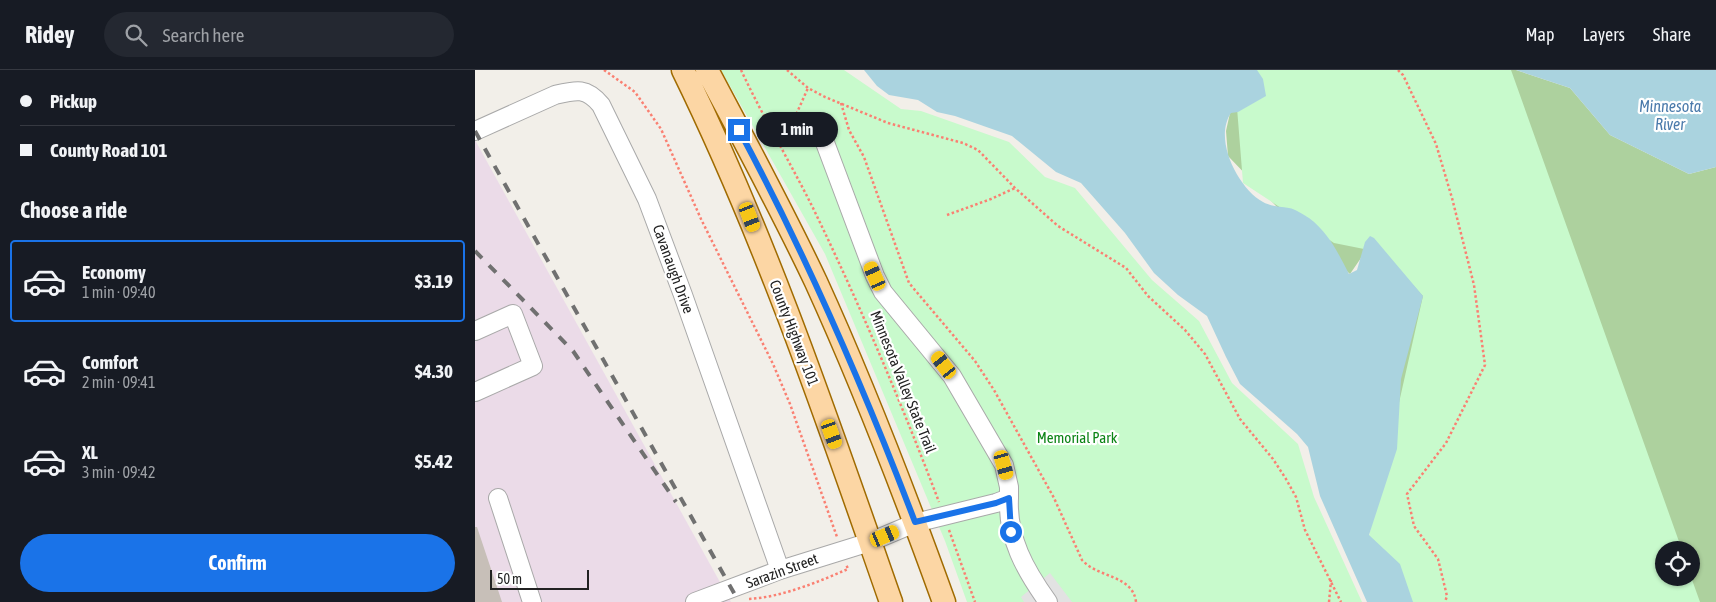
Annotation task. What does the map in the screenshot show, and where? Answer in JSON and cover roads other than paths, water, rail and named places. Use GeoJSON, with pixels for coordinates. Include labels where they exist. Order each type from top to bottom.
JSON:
{"type":"FeatureCollection","features":[{"type":"Feature","properties":{"kind":"main road","name":"County Highway 101"},"geometry":{"type":"LineString","coordinates":[[683,70],[726,159],[776,284],[891,602]]}},
{"type":"Feature","properties":{"kind":"main road"},"geometry":{"type":"LineString","coordinates":[[707,70],[816,282],[866,395],[944,602]]}},
{"type":"Feature","properties":{"kind":"street","name":"Cavanaugh Drive"},"geometry":{"type":"LineString","coordinates":[[475,131],[555,95],[568,92],[582,91],[592,94],[601,105],[650,208],[780,570]]}},
{"type":"Feature","properties":{"kind":"street"},"geometry":{"type":"LineString","coordinates":[[818,124],[875,276],[883,292],[952,376],[1004,465],[1009,488],[1009,520],[1017,549],[1030,576],[1048,602]]}},
{"type":"Feature","properties":{"kind":"street"},"geometry":{"type":"LineString","coordinates":[[475,331],[513,314],[533,366],[475,392]]}},
{"type":"Feature","properties":{"kind":"street"},"geometry":{"type":"LineString","coordinates":[[498,498],[532,602]]}},
{"type":"Feature","properties":{"kind":"street","name":"Sarazin Street"},"geometry":{"type":"LineString","coordinates":[[695,602],[780,570],[870,542],[915,522],[996,503],[1009,498]]}},
{"type":"Feature","properties":{"kind":"water"},"geometry":{"type":"Polygon","coordinates":[[[864,70],[1257,70],[1263,79],[1266,96],[1238,112],[1231,113],[1226,124],[1227,149],[1237,175],[1245,186],[1266,204],[1289,208],[1309,218],[1322,230],[1332,244],[1349,274],[1357,270],[1365,242],[1370,236],[1374,238],[1423,296],[1401,379],[1397,449],[1369,535],[1400,564],[1413,602],[1367,602],[1320,496],[1308,447],[1297,434],[1240,384],[1207,316],[1178,295],[1154,273],[1125,233],[1081,183],[1056,172],[1012,136],[955,116],[937,112],[918,100],[889,95],[877,86],[864,70]]]}},
{"type":"Feature","properties":{"kind":"water","name":"Minnesota River"},"geometry":{"type":"Polygon","coordinates":[[[1516,70],[1716,70],[1716,167],[1689,174],[1610,135],[1570,88],[1516,70]]]}},
{"type":"Feature","properties":{"kind":"railway"},"geometry":{"type":"LineString","coordinates":[[475,131],[739,602]]}},
{"type":"Feature","properties":{"kind":"railway"},"geometry":{"type":"LineString","coordinates":[[475,251],[573,351],[676,502]]}},
{"type":"Feature","properties":{"kind":"park label","name":"Memorial Park"},"geometry":{"type":"Point","coordinates":[1077,438]}}]}
